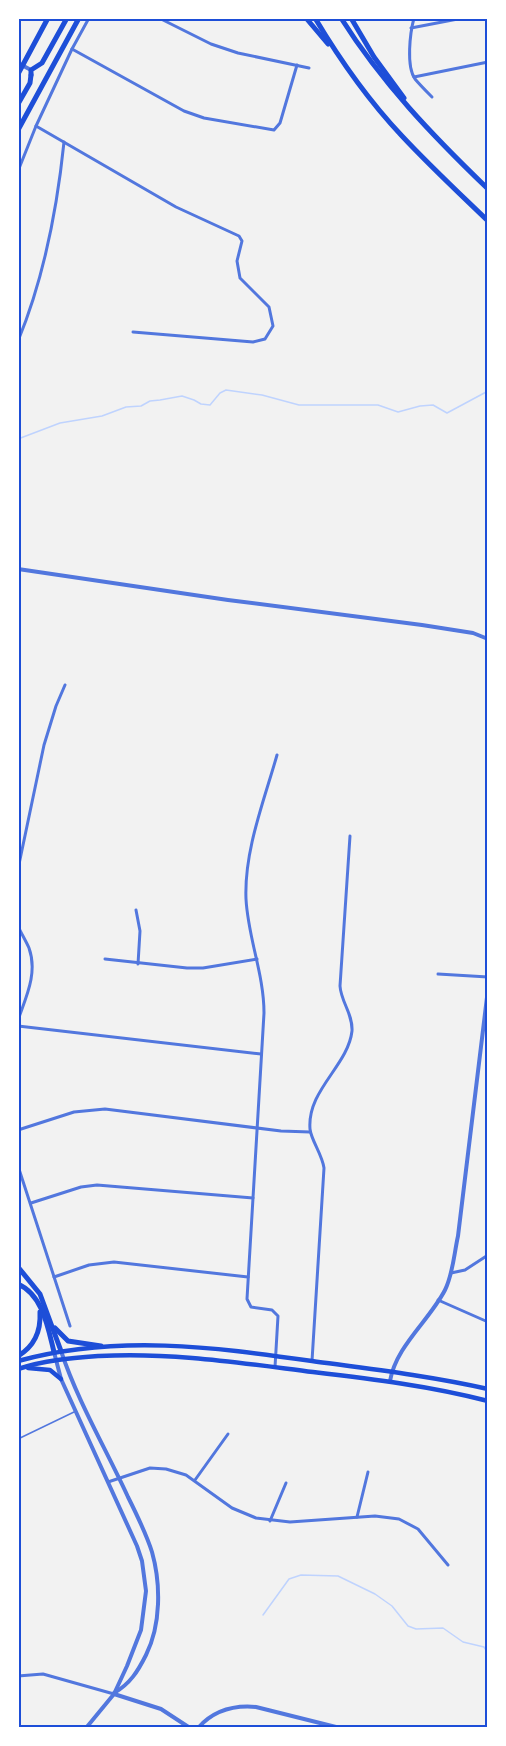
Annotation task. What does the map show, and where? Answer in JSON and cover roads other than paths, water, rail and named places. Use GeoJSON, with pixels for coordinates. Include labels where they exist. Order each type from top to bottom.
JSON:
{"type":"FeatureCollection","features":[{"type":"Feature","properties":{"kind":"highway"},"geometry":{"type":"LineString","coordinates":[[18,74],[48,18]]}},
{"type":"Feature","properties":{"kind":"highway"},"geometry":{"type":"LineString","coordinates":[[18,104],[30,83],[31,73],[42,63],[67,18]]}},
{"type":"Feature","properties":{"kind":"highway"},"geometry":{"type":"LineString","coordinates":[[18,130],[79,18]]}},
{"type":"Feature","properties":{"kind":"highway"},"geometry":{"type":"LineString","coordinates":[[306,18],[402,136],[488,221]]}},
{"type":"Feature","properties":{"kind":"highway"},"geometry":{"type":"LineString","coordinates":[[315,18],[360,86]]}},
{"type":"Feature","properties":{"kind":"highway"},"geometry":{"type":"LineString","coordinates":[[341,18],[387,83],[441,143],[488,189]]}},
{"type":"Feature","properties":{"kind":"highway"},"geometry":{"type":"LineString","coordinates":[[351,18],[385,72],[441,143]]}},
{"type":"Feature","properties":{"kind":"highway"},"geometry":{"type":"LineString","coordinates":[[18,1267],[40,1294],[52,1324],[57,1351]]}},
{"type":"Feature","properties":{"kind":"highway"},"geometry":{"type":"LineString","coordinates":[[18,1284],[29,1290],[38,1301],[57,1351]]}},
{"type":"Feature","properties":{"kind":"highway"},"geometry":{"type":"LineString","coordinates":[[18,1356],[33,1344],[39,1329],[38,1301]]}},
{"type":"Feature","properties":{"kind":"highway"},"geometry":{"type":"LineString","coordinates":[[52,1324],[68,1341],[101,1346]]}},
{"type":"Feature","properties":{"kind":"main road"},"geometry":{"type":"LineString","coordinates":[[18,1360],[57,1351],[101,1346],[170,1345],[220,1348],[392,1371],[488,1389]]}},
{"type":"Feature","properties":{"kind":"main road"},"geometry":{"type":"LineString","coordinates":[[20,1368],[63,1359],[159,1355],[390,1382],[488,1401]]}},
{"type":"Feature","properties":{"kind":"main road"},"geometry":{"type":"LineString","coordinates":[[20,1368],[43,1368],[50,1370],[61,1379]]}},
{"type":"Feature","properties":{"kind":"street"},"geometry":{"type":"LineString","coordinates":[[18,171],[36,126],[89,18]]}},
{"type":"Feature","properties":{"kind":"street"},"geometry":{"type":"LineString","coordinates":[[159,18],[211,44],[238,53],[309,68]]}},
{"type":"Feature","properties":{"kind":"street"},"geometry":{"type":"LineString","coordinates":[[414,18],[410,50],[414,77],[432,97]]}},
{"type":"Feature","properties":{"kind":"street"},"geometry":{"type":"LineString","coordinates":[[411,28],[463,18]]}},
{"type":"Feature","properties":{"kind":"street"},"geometry":{"type":"LineString","coordinates":[[72,49],[184,111],[274,130],[277,128],[297,65]]}},
{"type":"Feature","properties":{"kind":"street"},"geometry":{"type":"LineString","coordinates":[[414,77],[488,62]]}},
{"type":"Feature","properties":{"kind":"street"},"geometry":{"type":"LineString","coordinates":[[18,63],[31,73]]}},
{"type":"Feature","properties":{"kind":"street"},"geometry":{"type":"LineString","coordinates":[[36,126],[176,207],[239,236],[242,241],[238,258],[238,273],[243,282],[265,302],[271,314],[273,326],[265,339],[248,342],[133,332]]}},
{"type":"Feature","properties":{"kind":"street"},"geometry":{"type":"LineString","coordinates":[[18,341],[36,292],[50,238],[64,142]]}},
{"type":"Feature","properties":{"kind":"street"},"geometry":{"type":"LineString","coordinates":[[18,569],[228,600],[422,625],[472,633],[488,639]]}},
{"type":"Feature","properties":{"kind":"street"},"geometry":{"type":"LineString","coordinates":[[18,869],[44,745],[65,685]]}},
{"type":"Feature","properties":{"kind":"street"},"geometry":{"type":"LineString","coordinates":[[275,1367],[278,1316],[272,1310],[254,1309],[249,1306],[248,1277],[264,997],[247,913],[246,879],[258,820],[277,755]]}},
{"type":"Feature","properties":{"kind":"street"},"geometry":{"type":"LineString","coordinates":[[312,1361],[324,1168],[310,1132],[316,1099],[348,1046],[352,1029],[349,1011],[342,998],[340,986],[350,836]]}},
{"type":"Feature","properties":{"kind":"street"},"geometry":{"type":"LineString","coordinates":[[136,910],[140,931],[138,964]]}},
{"type":"Feature","properties":{"kind":"street"},"geometry":{"type":"LineString","coordinates":[[18,926],[29,948],[32,973],[31,984],[18,1020]]}},
{"type":"Feature","properties":{"kind":"street"},"geometry":{"type":"LineString","coordinates":[[105,959],[138,964],[203,968],[256,959]]}},
{"type":"Feature","properties":{"kind":"street"},"geometry":{"type":"LineString","coordinates":[[438,974],[488,977]]}},
{"type":"Feature","properties":{"kind":"street"},"geometry":{"type":"LineString","coordinates":[[390,1382],[392,1371],[407,1344],[445,1289],[451,1273],[458,1236],[488,989]]}},
{"type":"Feature","properties":{"kind":"street"},"geometry":{"type":"LineString","coordinates":[[18,1026],[261,1054]]}},
{"type":"Feature","properties":{"kind":"street"},"geometry":{"type":"LineString","coordinates":[[18,1130],[74,1112],[105,1109],[310,1132]]}},
{"type":"Feature","properties":{"kind":"street"},"geometry":{"type":"LineString","coordinates":[[18,1166],[32,1203],[70,1326]]}},
{"type":"Feature","properties":{"kind":"street"},"geometry":{"type":"LineString","coordinates":[[32,1203],[81,1187],[97,1185],[123,1185],[253,1198]]}},
{"type":"Feature","properties":{"kind":"street"},"geometry":{"type":"LineString","coordinates":[[451,1273],[465,1270],[488,1255]]}},
{"type":"Feature","properties":{"kind":"street"},"geometry":{"type":"LineString","coordinates":[[54,1277],[89,1265],[114,1262],[248,1277]]}},
{"type":"Feature","properties":{"kind":"street"},"geometry":{"type":"LineString","coordinates":[[438,1300],[488,1322]]}},
{"type":"Feature","properties":{"kind":"street"},"geometry":{"type":"LineString","coordinates":[[57,1351],[63,1359],[147,1537],[156,1571],[158,1596],[151,1644],[127,1690],[114,1694]]}},
{"type":"Feature","properties":{"kind":"street"},"geometry":{"type":"LineString","coordinates":[[57,1351],[55,1360],[61,1379],[140,1553],[146,1590],[140,1636],[114,1694],[86,1728]]}},
{"type":"Feature","properties":{"kind":"street"},"geometry":{"type":"LineString","coordinates":[[195,1480],[228,1434]]}},
{"type":"Feature","properties":{"kind":"street"},"geometry":{"type":"LineString","coordinates":[[108,1482],[150,1468],[175,1470],[195,1480],[232,1508],[256,1518],[290,1522],[389,1516],[412,1524],[448,1565]]}},
{"type":"Feature","properties":{"kind":"street"},"geometry":{"type":"LineString","coordinates":[[357,1517],[368,1472]]}},
{"type":"Feature","properties":{"kind":"street"},"geometry":{"type":"LineString","coordinates":[[270,1521],[286,1483]]}},
{"type":"Feature","properties":{"kind":"street"},"geometry":{"type":"LineString","coordinates":[[18,1676],[43,1674],[132,1699],[161,1709],[190,1728]]}},
{"type":"Feature","properties":{"kind":"street"},"geometry":{"type":"LineString","coordinates":[[127,1690],[132,1699]]}},
{"type":"Feature","properties":{"kind":"street"},"geometry":{"type":"LineString","coordinates":[[198,1728],[218,1713],[243,1707],[256,1707],[340,1728]]}},
{"type":"Feature","properties":{"kind":"lane"},"geometry":{"type":"LineString","coordinates":[[18,1439],[76,1411]]}},
{"type":"Feature","properties":{"kind":"waterway"},"geometry":{"type":"LineString","coordinates":[[18,439],[60,423],[102,416],[126,407],[141,406],[150,401],[182,396],[201,404],[210,405],[220,393],[226,390],[262,395],[299,405],[378,405],[398,412],[433,405],[447,413],[488,391]]}},
{"type":"Feature","properties":{"kind":"waterway"},"geometry":{"type":"LineString","coordinates":[[263,1615],[289,1579],[301,1575],[338,1576],[375,1594],[392,1606],[408,1626],[416,1629],[443,1628],[463,1642],[484,1647],[488,1653]]}}]}
